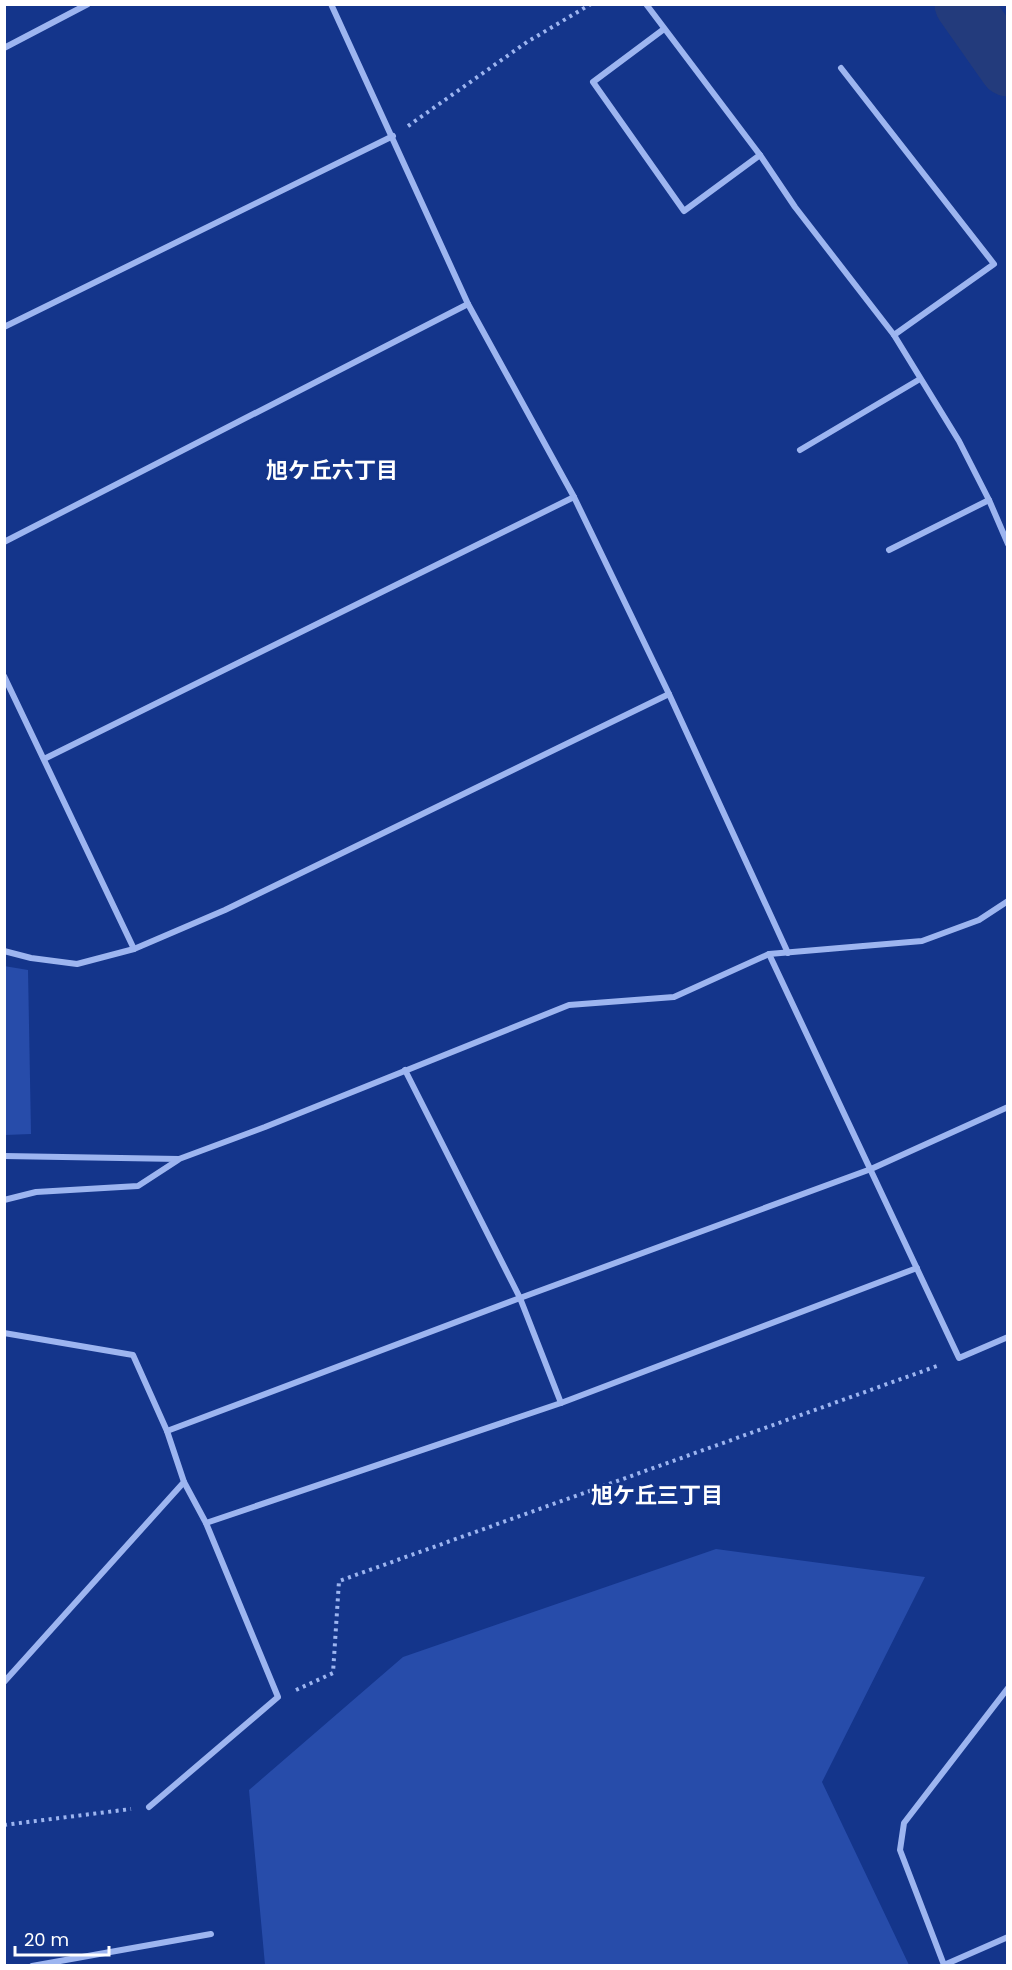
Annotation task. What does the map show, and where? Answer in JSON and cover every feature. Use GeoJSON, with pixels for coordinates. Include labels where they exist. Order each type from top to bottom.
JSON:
{"type":"FeatureCollection","features":[{"type":"Feature","properties":{"kind":"street"},"geometry":{"type":"LineString","coordinates":[[4,48],[88,4]]}},
{"type":"Feature","properties":{"kind":"street"},"geometry":{"type":"LineString","coordinates":[[331,4],[468,304],[574,497],[669,694],[788,953]]}},
{"type":"Feature","properties":{"kind":"street"},"geometry":{"type":"LineString","coordinates":[[646,4],[760,155],[795,207],[894,335],[959,441],[1008,544]]}},
{"type":"Feature","properties":{"kind":"street"},"geometry":{"type":"LineString","coordinates":[[664,29],[593,82],[684,211],[760,155]]}},
{"type":"Feature","properties":{"kind":"street"},"geometry":{"type":"LineString","coordinates":[[841,68],[994,264],[894,335]]}},
{"type":"Feature","properties":{"kind":"street"},"geometry":{"type":"LineString","coordinates":[[4,327],[393,136]]}},
{"type":"Feature","properties":{"kind":"street"},"geometry":{"type":"LineString","coordinates":[[4,542],[468,304]]}},
{"type":"Feature","properties":{"kind":"street"},"geometry":{"type":"LineString","coordinates":[[800,450],[920,379]]}},
{"type":"Feature","properties":{"kind":"street"},"geometry":{"type":"LineString","coordinates":[[44,759],[574,497]]}},
{"type":"Feature","properties":{"kind":"street"},"geometry":{"type":"LineString","coordinates":[[889,550],[989,500]]}},
{"type":"Feature","properties":{"kind":"street"},"geometry":{"type":"LineString","coordinates":[[4,676],[134,949]]}},
{"type":"Feature","properties":{"kind":"street"},"geometry":{"type":"LineString","coordinates":[[4,951],[31,958],[77,964],[134,949],[225,910],[669,694]]}},
{"type":"Feature","properties":{"kind":"street"},"geometry":{"type":"LineString","coordinates":[[4,1200],[36,1192],[138,1186],[179,1159],[265,1127],[569,1005],[674,997],[769,954],[922,941],[979,920],[1008,901]]}},
{"type":"Feature","properties":{"kind":"street"},"geometry":{"type":"LineString","coordinates":[[769,954],[959,1358],[1008,1337]]}},
{"type":"Feature","properties":{"kind":"street"},"geometry":{"type":"LineString","coordinates":[[405,1070],[520,1298],[561,1403]]}},
{"type":"Feature","properties":{"kind":"street"},"geometry":{"type":"LineString","coordinates":[[167,1431],[871,1169],[1008,1107]]}},
{"type":"Feature","properties":{"kind":"street"},"geometry":{"type":"LineString","coordinates":[[4,1156],[179,1159]]}},
{"type":"Feature","properties":{"kind":"street"},"geometry":{"type":"LineString","coordinates":[[206,1523],[561,1403],[917,1268]]}},
{"type":"Feature","properties":{"kind":"street"},"geometry":{"type":"LineString","coordinates":[[4,1333],[133,1355],[167,1431],[184,1482],[206,1523],[279,1697],[149,1807]]}},
{"type":"Feature","properties":{"kind":"street"},"geometry":{"type":"LineString","coordinates":[[4,1682],[184,1482]]}},
{"type":"Feature","properties":{"kind":"street"},"geometry":{"type":"LineString","coordinates":[[1008,1688],[904,1823],[900,1850],[944,1965],[1008,1937]]}},
{"type":"Feature","properties":{"kind":"street"},"geometry":{"type":"LineString","coordinates":[[32,1965],[211,1934]]}},
{"type":"Feature","properties":{"kind":"path"},"geometry":{"type":"LineString","coordinates":[[393,136],[527,42],[591,4]]}},
{"type":"Feature","properties":{"kind":"path"},"geometry":{"type":"LineString","coordinates":[[279,1697],[333,1673],[339,1581],[959,1358]]}},
{"type":"Feature","properties":{"kind":"path"},"geometry":{"type":"LineString","coordinates":[[4,1825],[149,1807]]}},
{"type":"Feature","properties":{"kind":"shaded area"},"geometry":{"type":"Polygon","coordinates":[[[4,966],[28,970],[31,1134],[5,1135],[4,966]]]}},
{"type":"Feature","properties":{"kind":"shaded area"},"geometry":{"type":"Polygon","coordinates":[[[716,1549],[925,1577],[822,1782],[909,1965],[265,1965],[249,1790],[403,1657],[716,1549]]]}},
{"type":"Feature","properties":{"kind":"waterway"},"geometry":{"type":"LineString","coordinates":[[963,4],[1008,68]]}},
{"type":"Feature","properties":{"kind":"district","name":"旭ケ丘六丁目"},"geometry":{"type":"Point","coordinates":[332,470]}},
{"type":"Feature","properties":{"kind":"district","name":"旭ケ丘三丁目"},"geometry":{"type":"Point","coordinates":[657,1495]}}]}
